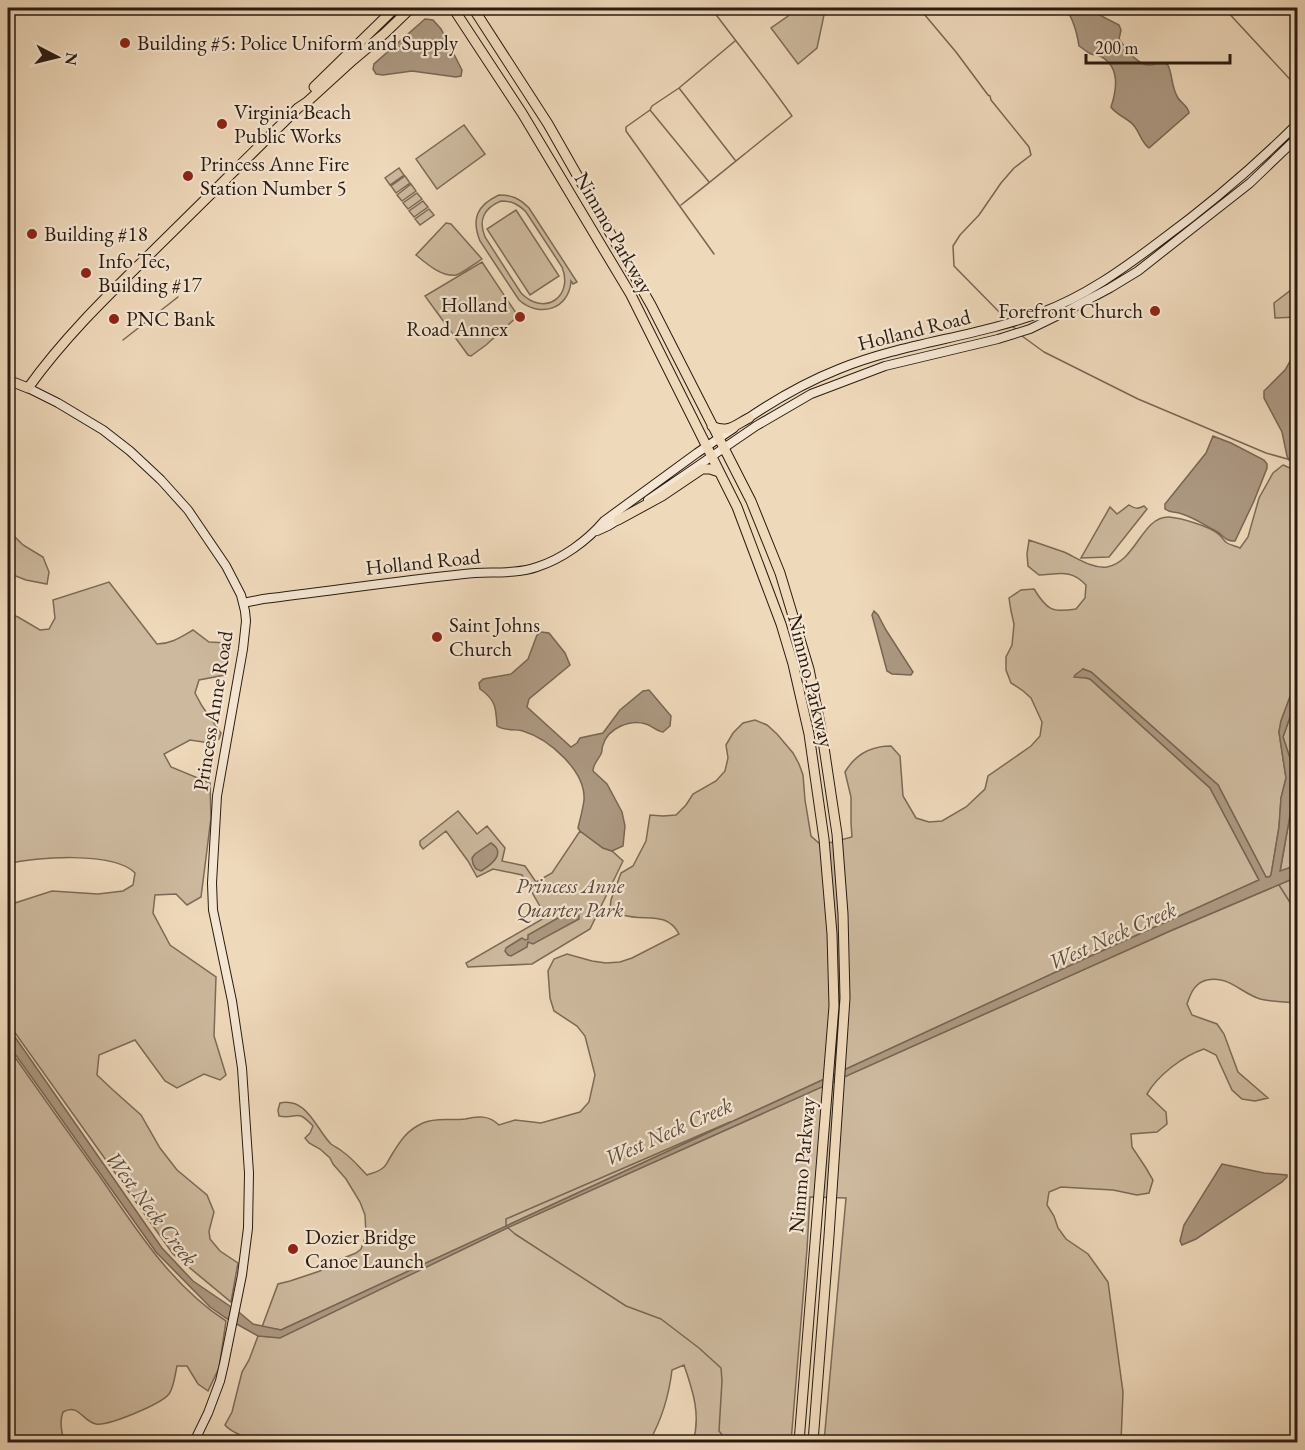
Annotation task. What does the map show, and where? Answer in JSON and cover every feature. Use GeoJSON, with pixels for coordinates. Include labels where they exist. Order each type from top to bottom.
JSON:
{"type":"FeatureCollection","features":[{"type":"Feature","properties":{"kind":"highway"},"geometry":{"type":"LineString","coordinates":[[298,108],[303,99],[395,8]]}},
{"type":"Feature","properties":{"kind":"highway"},"geometry":{"type":"LineString","coordinates":[[8,381],[28,388],[45,363],[85,318],[298,108],[386,33],[411,8]]}},
{"type":"Feature","properties":{"kind":"highway"},"geometry":{"type":"LineString","coordinates":[[366,49],[388,35],[419,8]]}},
{"type":"Feature","properties":{"kind":"highway","name":"Nimmo Parkway"},"geometry":{"type":"LineString","coordinates":[[453,8],[508,91],[631,295],[737,507],[781,624],[793,664],[809,734],[824,839],[832,934],[834,1006],[799,1443]]}},
{"type":"Feature","properties":{"kind":"highway","name":"Nimmo Parkway"},"geometry":{"type":"LineString","coordinates":[[473,8],[530,94],[643,289],[751,501],[780,573],[809,669],[822,734],[837,834],[843,914],[845,999],[813,1443]]}},
{"type":"Feature","properties":{"kind":"highway"},"geometry":{"type":"LineString","coordinates":[[335,76],[335,72],[369,39],[369,34]]}},
{"type":"Feature","properties":{"kind":"highway"},"geometry":{"type":"LineString","coordinates":[[712,426],[726,430],[749,418]]}},
{"type":"Feature","properties":{"kind":"highway"},"geometry":{"type":"LineString","coordinates":[[618,520],[662,496],[702,469],[708,468],[719,472]]}},
{"type":"Feature","properties":{"kind":"main road","name":"Holland Road"},"geometry":{"type":"LineString","coordinates":[[243,603],[467,573],[527,570],[549,563],[596,531],[618,520],[711,456],[749,418],[794,390],[838,369],[1042,313],[1102,282],[1141,256],[1226,190],[1298,123]]}},
{"type":"Feature","properties":{"kind":"main road","name":"Holland Road"},"geometry":{"type":"LineString","coordinates":[[596,531],[604,521],[707,447],[721,444],[819,390],[885,366],[1030,329],[1107,290],[1138,271],[1250,183],[1298,137]]}},
{"type":"Feature","properties":{"kind":"main road"},"geometry":{"type":"LineString","coordinates":[[1102,282],[1107,290]]}},
{"type":"Feature","properties":{"kind":"main road","name":"Princess Anne Road"},"geometry":{"type":"LineString","coordinates":[[28,388],[103,430],[161,480],[188,510],[237,586],[246,621],[217,796],[212,883],[216,930],[229,983],[242,1068],[249,1173],[248,1228],[244,1265],[224,1364],[208,1413],[194,1443]]}},
{"type":"Feature","properties":{"kind":"green space"},"geometry":{"type":"Polygon","coordinates":[[[789,8],[818,8],[824,15],[817,48],[798,64],[771,28],[788,16],[789,8]]]}},
{"type":"Feature","properties":{"kind":"green space"},"geometry":{"type":"Polygon","coordinates":[[[464,125],[485,154],[437,189],[416,159],[464,125]]]}},
{"type":"Feature","properties":{"kind":"green space"},"geometry":{"type":"Polygon","coordinates":[[[399,168],[404,175],[390,185],[385,178],[399,168]]]}},
{"type":"Feature","properties":{"kind":"green space"},"geometry":{"type":"Polygon","coordinates":[[[405,176],[410,183],[396,193],[391,186],[405,176]]]}},
{"type":"Feature","properties":{"kind":"green space"},"geometry":{"type":"Polygon","coordinates":[[[411,184],[416,191],[402,201],[397,195],[411,184]]]}},
{"type":"Feature","properties":{"kind":"green space"},"geometry":{"type":"Polygon","coordinates":[[[417,193],[422,199],[408,209],[403,203],[417,193]]]}},
{"type":"Feature","properties":{"kind":"green space"},"geometry":{"type":"Polygon","coordinates":[[[499,195],[512,196],[529,208],[577,282],[573,284],[571,281],[565,299],[559,305],[544,310],[535,309],[519,300],[480,241],[476,219],[481,208],[499,195]],[[505,201],[490,207],[484,215],[482,225],[485,237],[521,293],[539,303],[555,300],[564,287],[565,278],[562,267],[526,212],[515,204],[505,201]]]}},
{"type":"Feature","properties":{"kind":"green space"},"geometry":{"type":"Polygon","coordinates":[[[423,201],[428,207],[414,217],[409,211],[423,201]]]}},
{"type":"Feature","properties":{"kind":"green space"},"geometry":{"type":"Polygon","coordinates":[[[429,209],[434,215],[420,225],[415,219],[429,209]]]}},
{"type":"Feature","properties":{"kind":"green space"},"geometry":{"type":"Polygon","coordinates":[[[516,210],[559,276],[530,295],[487,229],[516,210]]]}},
{"type":"Feature","properties":{"kind":"green space"},"geometry":{"type":"Polygon","coordinates":[[[446,223],[451,224],[482,259],[456,275],[439,272],[416,255],[446,223]]]}},
{"type":"Feature","properties":{"kind":"green space"},"geometry":{"type":"Polygon","coordinates":[[[482,262],[518,316],[471,356],[425,296],[482,262]]]}},
{"type":"Feature","properties":{"kind":"green space"},"geometry":{"type":"Polygon","coordinates":[[[1291,290],[1297,294],[1297,317],[1275,318],[1274,303],[1291,290]]]}},
{"type":"Feature","properties":{"kind":"green space"},"geometry":{"type":"Polygon","coordinates":[[[1283,465],[1297,471],[1297,678],[1279,732],[1286,778],[1269,877],[1266,877],[1218,785],[1091,672],[1083,669],[1086,678],[1090,679],[1210,788],[1259,880],[281,1330],[262,1327],[278,1284],[320,1271],[331,1263],[356,1253],[361,1249],[366,1235],[365,1215],[346,1179],[330,1158],[305,1138],[313,1126],[303,1117],[279,1116],[280,1103],[289,1102],[304,1109],[331,1144],[349,1157],[367,1175],[384,1167],[404,1136],[428,1121],[479,1117],[491,1119],[499,1125],[515,1120],[541,1123],[580,1112],[589,1102],[595,1075],[585,1036],[577,1026],[554,1011],[550,998],[548,971],[554,959],[567,954],[592,961],[620,962],[679,934],[668,922],[661,919],[619,914],[610,908],[611,900],[621,873],[633,866],[646,841],[650,815],[676,815],[693,794],[716,781],[725,771],[728,758],[726,745],[743,723],[755,720],[767,725],[793,753],[803,775],[811,836],[821,845],[852,837],[851,797],[845,772],[859,756],[877,748],[891,746],[900,756],[903,796],[916,818],[929,822],[942,821],[966,807],[985,789],[988,776],[1031,746],[1040,736],[1042,722],[1031,698],[1011,683],[1006,670],[1006,657],[1012,645],[1014,624],[1009,598],[1021,590],[1034,589],[1047,606],[1061,611],[1076,609],[1085,598],[1086,585],[1081,580],[1065,574],[1039,575],[1028,566],[1029,540],[1064,552],[1091,565],[1107,567],[1125,557],[1152,524],[1169,517],[1207,528],[1227,543],[1240,548],[1248,537],[1259,498],[1273,473],[1283,465]]]}},
{"type":"Feature","properties":{"kind":"green space"},"geometry":{"type":"Polygon","coordinates":[[[1129,505],[1136,508],[1144,506],[1147,509],[1109,557],[1081,558],[1110,507],[1117,514],[1129,505]]]}},
{"type":"Feature","properties":{"kind":"green space"},"geometry":{"type":"Polygon","coordinates":[[[8,530],[23,545],[43,557],[49,572],[47,584],[26,580],[8,573],[8,530]]]}},
{"type":"Feature","properties":{"kind":"green space"},"geometry":{"type":"Polygon","coordinates":[[[109,582],[157,644],[180,638],[193,630],[209,642],[227,643],[225,675],[199,680],[195,693],[221,733],[219,739],[210,743],[190,740],[164,754],[171,767],[210,783],[211,818],[201,897],[187,905],[176,894],[155,895],[153,913],[170,945],[216,977],[214,1036],[226,1075],[220,1080],[204,1074],[177,1088],[165,1081],[135,1040],[99,1055],[97,1075],[141,1115],[160,1148],[177,1170],[207,1195],[214,1212],[209,1231],[210,1239],[220,1251],[238,1263],[231,1302],[173,1254],[8,1023],[8,909],[15,903],[52,891],[98,894],[123,891],[133,885],[135,873],[125,866],[110,861],[93,859],[36,859],[8,864],[8,613],[40,630],[49,629],[55,618],[53,600],[109,582]]]}},
{"type":"Feature","properties":{"kind":"green space"},"geometry":{"type":"Polygon","coordinates":[[[1297,697],[1297,865],[1280,872],[1294,793],[1295,774],[1283,737],[1297,697]]]}},
{"type":"Feature","properties":{"kind":"green space","name":"Princess Anne Quarter Park"},"geometry":{"type":"Polygon","coordinates":[[[458,811],[477,834],[487,826],[505,848],[502,861],[525,866],[536,882],[552,873],[580,831],[603,848],[612,851],[623,861],[590,929],[532,964],[468,967],[466,963],[546,917],[522,875],[493,869],[477,877],[446,831],[423,849],[420,841],[458,811]]]}},
{"type":"Feature","properties":{"kind":"green space"},"geometry":{"type":"Polygon","coordinates":[[[1297,877],[1297,1003],[1260,999],[1228,982],[1215,979],[1203,981],[1196,986],[1187,1004],[1192,1015],[1217,1024],[1224,1034],[1238,1072],[1268,1098],[1255,1101],[1242,1099],[1232,1090],[1216,1055],[1204,1049],[1196,1052],[1164,1073],[1147,1094],[1166,1112],[1167,1124],[1157,1132],[1131,1134],[1132,1147],[1153,1180],[1149,1193],[1137,1195],[1113,1190],[1061,1187],[1049,1192],[1047,1205],[1058,1228],[1066,1239],[1088,1254],[1108,1282],[1123,1392],[1121,1442],[824,1442],[846,1198],[810,1197],[791,1442],[693,1442],[696,1413],[684,1365],[672,1370],[664,1408],[649,1442],[412,1442],[396,1437],[380,1442],[254,1442],[225,1425],[232,1412],[242,1372],[258,1336],[280,1337],[507,1228],[1170,931],[1297,877]]]}},
{"type":"Feature","properties":{"kind":"green space"},"geometry":{"type":"Polygon","coordinates":[[[8,1047],[158,1257],[189,1292],[226,1321],[219,1368],[208,1391],[198,1384],[187,1366],[177,1366],[169,1394],[134,1414],[112,1422],[96,1424],[77,1411],[63,1412],[61,1423],[64,1442],[8,1442],[8,1047]]]}},
{"type":"Feature","properties":{"kind":"shaded area"},"geometry":{"type":"Polygon","coordinates":[[[1065,8],[1086,8],[1119,25],[1121,30],[1119,39],[1136,59],[1149,65],[1163,63],[1168,65],[1176,94],[1189,113],[1149,148],[1132,124],[1111,107],[1115,93],[1114,72],[1106,60],[1079,46],[1074,26],[1065,8]]]}},
{"type":"Feature","properties":{"kind":"shaded area"},"geometry":{"type":"Polygon","coordinates":[[[425,19],[433,20],[441,29],[462,70],[461,76],[412,71],[376,74],[373,69],[374,64],[425,19]]]}},
{"type":"Feature","properties":{"kind":"shaded area"},"geometry":{"type":"Polygon","coordinates":[[[1297,349],[1297,466],[1287,456],[1282,432],[1264,398],[1264,391],[1285,370],[1297,349]]]}},
{"type":"Feature","properties":{"kind":"shaded area"},"geometry":{"type":"Polygon","coordinates":[[[1213,436],[1264,460],[1267,464],[1254,501],[1235,541],[1226,539],[1192,518],[1165,509],[1165,504],[1206,453],[1213,436]]]}},
{"type":"Feature","properties":{"kind":"shaded area"},"geometry":{"type":"Polygon","coordinates":[[[874,611],[913,672],[911,675],[892,674],[887,671],[872,615],[874,611]]]}},
{"type":"Feature","properties":{"kind":"shaded area"},"geometry":{"type":"Polygon","coordinates":[[[541,632],[549,633],[565,653],[570,665],[529,699],[527,707],[571,747],[580,738],[603,733],[620,710],[643,691],[649,690],[671,716],[670,726],[663,732],[646,724],[627,724],[620,726],[610,734],[603,745],[593,771],[607,784],[622,812],[625,826],[623,846],[612,851],[603,848],[578,828],[584,800],[583,789],[579,778],[564,758],[533,735],[497,726],[494,705],[480,689],[479,683],[483,679],[511,674],[528,659],[537,635],[541,632]]]}},
{"type":"Feature","properties":{"kind":"shaded area"},"geometry":{"type":"Polygon","coordinates":[[[1083,669],[1091,672],[1218,785],[1266,877],[1271,875],[1281,798],[1286,778],[1279,732],[1297,678],[1297,697],[1283,737],[1295,773],[1294,793],[1280,871],[1297,865],[1297,877],[1170,931],[507,1228],[280,1338],[258,1336],[210,1307],[156,1252],[8,1044],[8,1027],[162,1248],[193,1281],[253,1324],[281,1330],[1259,880],[1210,788],[1090,679],[1074,677],[1083,669]]]}},
{"type":"Feature","properties":{"kind":"shaded area"},"geometry":{"type":"Polygon","coordinates":[[[491,843],[496,847],[498,855],[489,866],[481,871],[476,869],[472,858],[491,843]]]}},
{"type":"Feature","properties":{"kind":"shaded area"},"geometry":{"type":"Polygon","coordinates":[[[572,910],[576,910],[579,919],[533,944],[528,942],[527,947],[511,956],[505,951],[522,938],[528,939],[528,935],[572,910]]]}},
{"type":"Feature","properties":{"kind":"shaded area"},"geometry":{"type":"Polygon","coordinates":[[[1222,1164],[1264,1173],[1287,1175],[1287,1177],[1196,1239],[1182,1245],[1180,1241],[1184,1225],[1222,1164]]]}},
{"type":"Feature","properties":{"kind":"waterway"},"geometry":{"type":"LineString","coordinates":[[681,205],[792,116],[711,8]]}},
{"type":"Feature","properties":{"kind":"waterway"},"geometry":{"type":"LineString","coordinates":[[919,8],[1029,147],[1031,155],[1014,168],[1001,183],[979,215],[953,246],[954,266],[1007,320]]}},
{"type":"Feature","properties":{"kind":"waterway"},"geometry":{"type":"LineString","coordinates":[[1224,8],[1298,88]]}},
{"type":"Feature","properties":{"kind":"waterway"},"geometry":{"type":"LineString","coordinates":[[714,254],[626,131],[626,127],[679,88],[735,41]]}},
{"type":"Feature","properties":{"kind":"waterway"},"geometry":{"type":"LineString","coordinates":[[679,88],[735,160]]}},
{"type":"Feature","properties":{"kind":"waterway"},"geometry":{"type":"LineString","coordinates":[[650,110],[709,182]]}},
{"type":"Feature","properties":{"kind":"waterway"},"geometry":{"type":"LineString","coordinates":[[123,340],[178,297]]}},
{"type":"Feature","properties":{"kind":"waterway"},"geometry":{"type":"LineString","coordinates":[[1022,336],[1044,352],[1138,399],[1266,453],[1291,460]]}},
{"type":"Feature","properties":{"kind":"waterway"},"geometry":{"type":"LineString","coordinates":[[1279,885],[1298,915]]}},
{"type":"Feature","properties":{"kind":"waterway","name":"West Neck Creek"},"geometry":{"type":"LineString","coordinates":[[506,1226],[506,1219],[730,1122]]}},
{"type":"Feature","properties":{"kind":"waterway"},"geometry":{"type":"LineString","coordinates":[[507,1227],[626,1306],[661,1319],[721,1368],[719,1431],[728,1442]]}},
{"type":"Feature","properties":{"kind":"place","name":"Building #5: Police Uniform and Supply"},"geometry":{"type":"Point","coordinates":[125,43]}},
{"type":"Feature","properties":{"kind":"place","name":"Virginia Beach Public Works"},"geometry":{"type":"Point","coordinates":[222,124]}},
{"type":"Feature","properties":{"kind":"place","name":"Princess Anne Fire Station Number 5"},"geometry":{"type":"Point","coordinates":[188,176]}},
{"type":"Feature","properties":{"kind":"place","name":"Building #18"},"geometry":{"type":"Point","coordinates":[32,234]}},
{"type":"Feature","properties":{"kind":"place","name":"Info Tec, Building #17"},"geometry":{"type":"Point","coordinates":[86,273]}},
{"type":"Feature","properties":{"kind":"place","name":"Forefront Church"},"geometry":{"type":"Point","coordinates":[1155,311]}},
{"type":"Feature","properties":{"kind":"place","name":"Holland Road Annex"},"geometry":{"type":"Point","coordinates":[520,317]}},
{"type":"Feature","properties":{"kind":"place","name":"PNC Bank"},"geometry":{"type":"Point","coordinates":[114,319]}},
{"type":"Feature","properties":{"kind":"place","name":"Saint Johns Church"},"geometry":{"type":"Point","coordinates":[437,637]}},
{"type":"Feature","properties":{"kind":"place","name":"Dozier Bridge Canoe Launch"},"geometry":{"type":"Point","coordinates":[293,1249]}}]}
